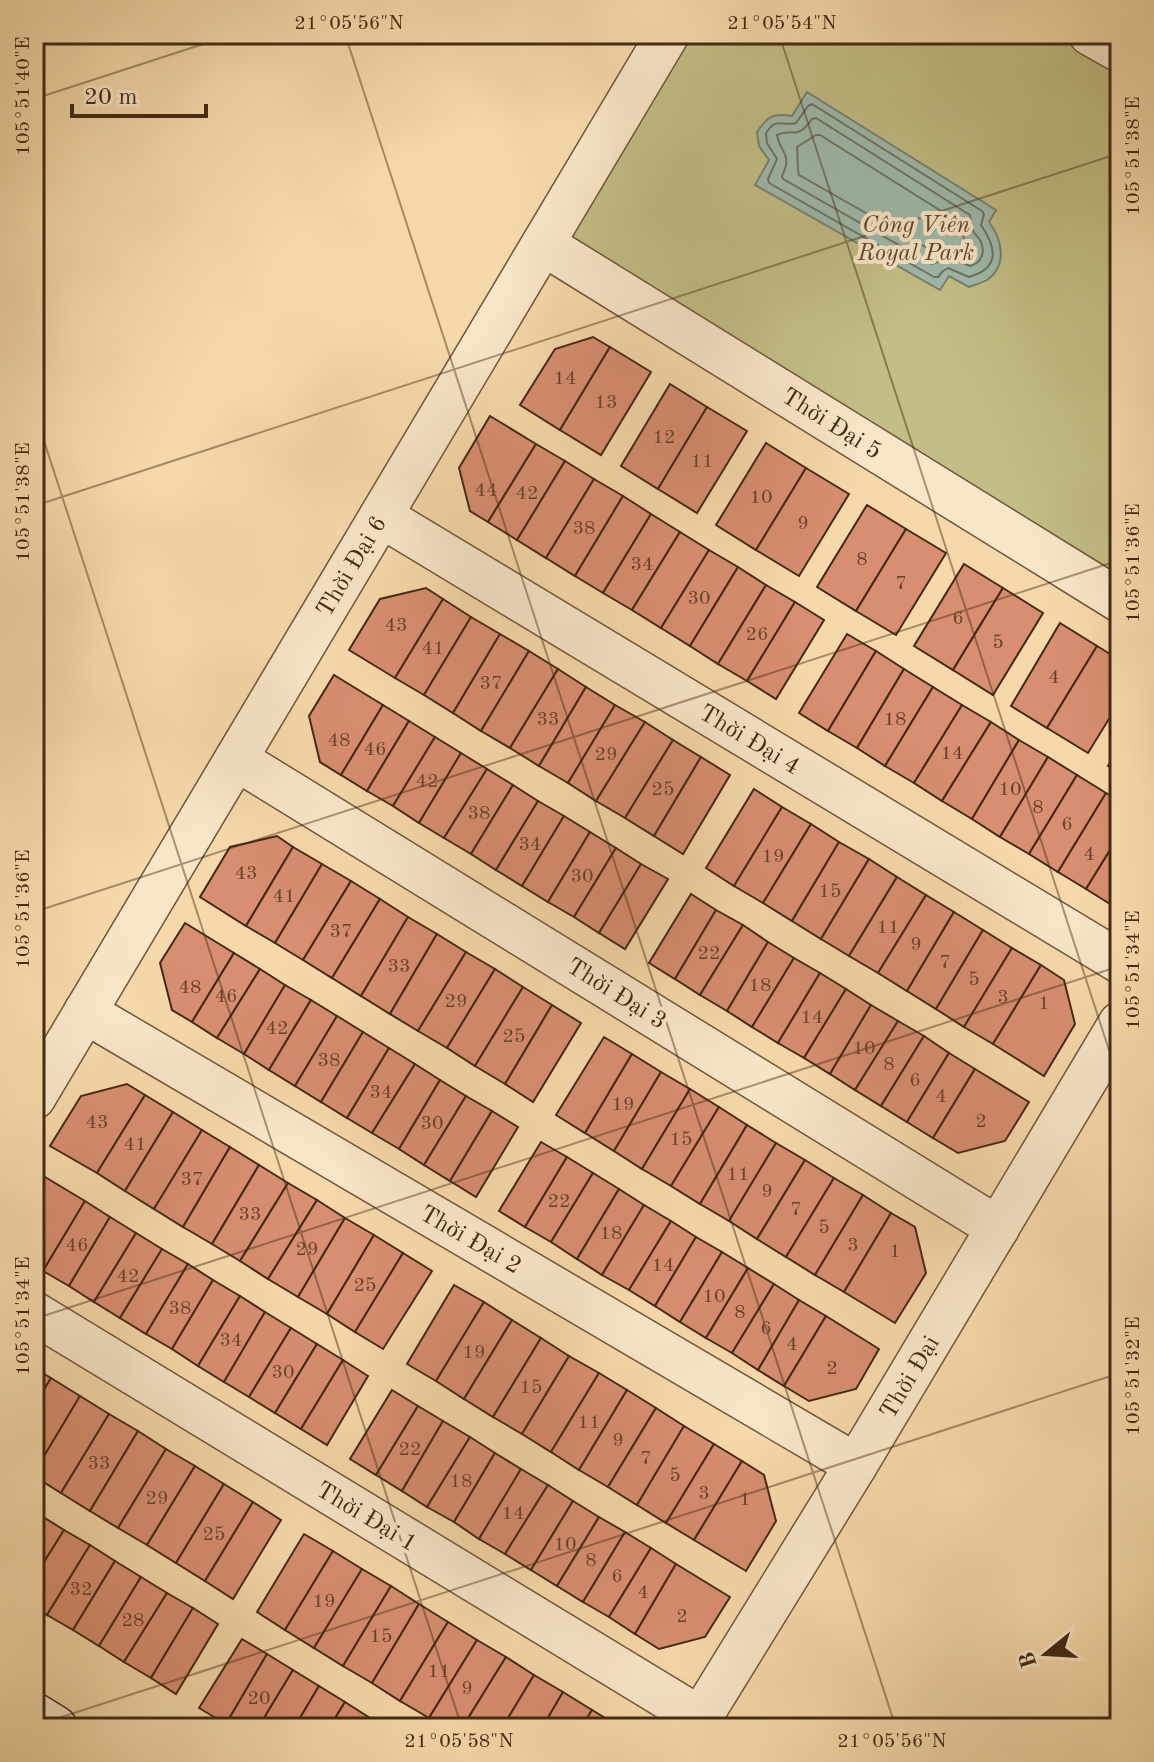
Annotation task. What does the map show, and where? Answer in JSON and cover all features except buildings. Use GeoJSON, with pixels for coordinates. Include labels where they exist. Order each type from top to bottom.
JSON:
{"type":"FeatureCollection","features":[{"type":"Feature","properties":{"kind":"street","name":"Thời Đại 6"},"geometry":{"type":"LineString","coordinates":[[34,1098],[668,34]]}},
{"type":"Feature","properties":{"kind":"street"},"geometry":{"type":"LineString","coordinates":[[1090,34],[1120,51]]}},
{"type":"Feature","properties":{"kind":"street","name":"Thời Đại 5"},"geometry":{"type":"LineString","coordinates":[[543,244],[1120,601]]}},
{"type":"Feature","properties":{"kind":"street","name":"Thời Đại 4"},"geometry":{"type":"LineString","coordinates":[[381,516],[1120,962]]}},
{"type":"Feature","properties":{"kind":"street","name":"Thời Đại 3"},"geometry":{"type":"LineString","coordinates":[[236,759],[998,1228]]}},
{"type":"Feature","properties":{"kind":"street","name":"Thời Đại 2"},"geometry":{"type":"LineString","coordinates":[[85,1012],[856,1465]]}},
{"type":"Feature","properties":{"kind":"street","name":"Thời Đại"},"geometry":{"type":"LineString","coordinates":[[697,1723],[856,1465],[1120,1023]]}},
{"type":"Feature","properties":{"kind":"street","name":"Thời Đại 1"},"geometry":{"type":"LineString","coordinates":[[34,1313],[697,1723]]}},
{"type":"Feature","properties":{"kind":"street"},"geometry":{"type":"LineString","coordinates":[[34,1715],[55,1728]]}},
{"type":"Feature","properties":{"kind":"green space","name":"Công Viên Royal Park"},"geometry":{"type":"Polygon","coordinates":[[[668,34],[1090,34],[1120,51],[1120,601],[543,244],[668,34]]]}},
{"type":"Feature","properties":{"kind":"water"},"geometry":{"type":"Polygon","coordinates":[[[807,92],[996,210],[989,222],[1001,252],[994,274],[969,287],[949,276],[940,290],[755,185],[769,160],[759,146],[757,132],[771,117],[792,116],[807,92]]]}}]}
